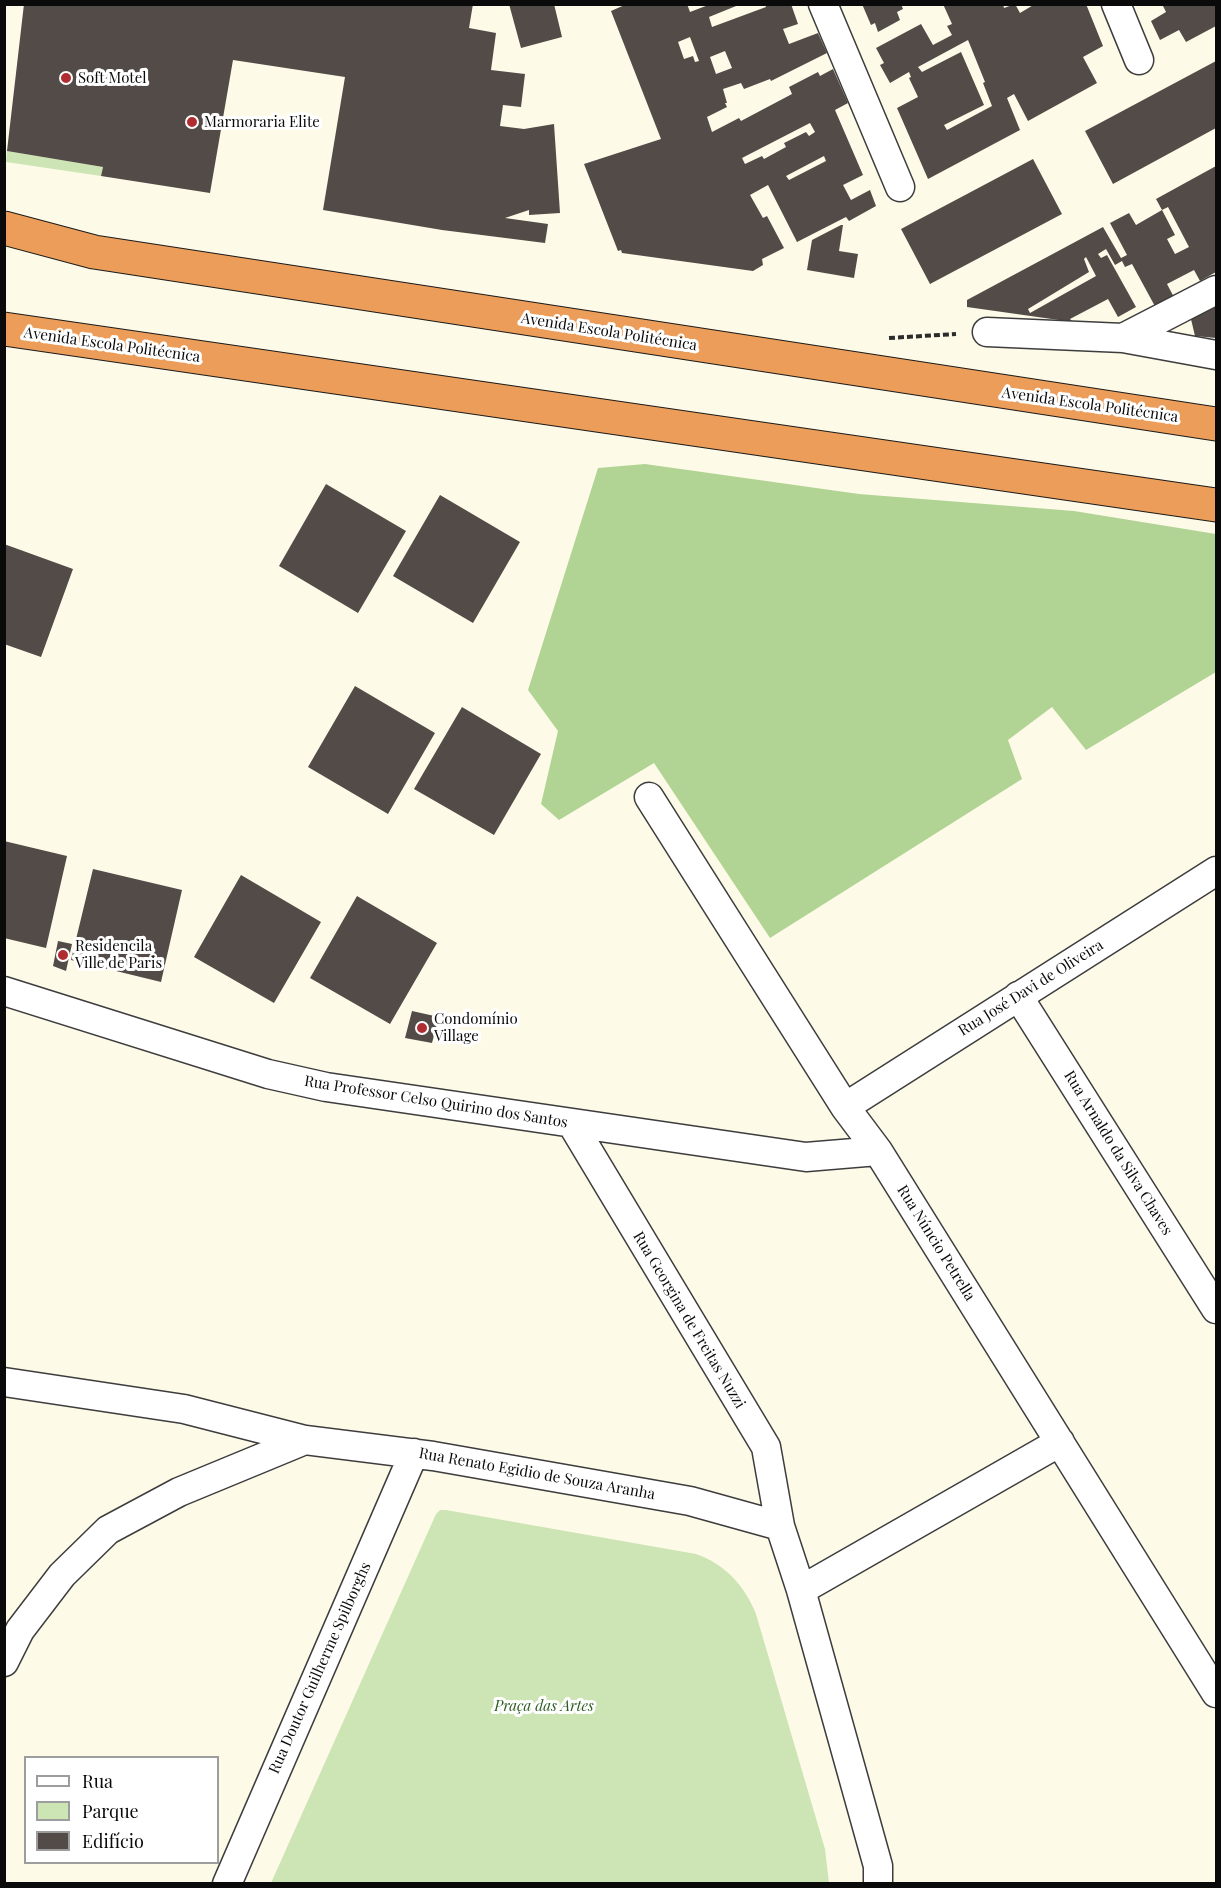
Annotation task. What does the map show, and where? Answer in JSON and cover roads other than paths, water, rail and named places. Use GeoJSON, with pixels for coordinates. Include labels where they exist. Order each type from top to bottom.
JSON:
{"type":"FeatureCollection","features":[{"type":"Feature","properties":{"kind":"highway","name":"Avenida Escola Politécnica"},"geometry":{"type":"LineString","coordinates":[[4,228],[94,252],[1216,424]]}},
{"type":"Feature","properties":{"kind":"highway","name":"Avenida Escola Politécnica"},"geometry":{"type":"LineString","coordinates":[[4,329],[1216,505]]}},
{"type":"Feature","properties":{"kind":"street"},"geometry":{"type":"LineString","coordinates":[[823,4],[900,188]]}},
{"type":"Feature","properties":{"kind":"street"},"geometry":{"type":"LineString","coordinates":[[1116,4],[1139,60]]}},
{"type":"Feature","properties":{"kind":"street"},"geometry":{"type":"LineString","coordinates":[[1123,338],[1216,290]]}},
{"type":"Feature","properties":{"kind":"street"},"geometry":{"type":"LineString","coordinates":[[987,332],[1123,338],[1216,356]]}},
{"type":"Feature","properties":{"kind":"street","name":"Rua Núncio Petrella"},"geometry":{"type":"LineString","coordinates":[[649,797],[845,1107],[878,1151],[1216,1693]]}},
{"type":"Feature","properties":{"kind":"street","name":"Rua José Davi de Oliveira"},"geometry":{"type":"LineString","coordinates":[[845,1107],[1216,871]]}},
{"type":"Feature","properties":{"kind":"street","name":"Rua Professor Celso Quirino dos Santos"},"geometry":{"type":"LineString","coordinates":[[4,991],[267,1074],[326,1087],[806,1157],[878,1151]]}},
{"type":"Feature","properties":{"kind":"street","name":"Rua Arnaldo da Silva Chaves"},"geometry":{"type":"LineString","coordinates":[[1018,996],[1212,1292]]}},
{"type":"Feature","properties":{"kind":"street","name":"Rua Georgina de Freitas Nuzzi"},"geometry":{"type":"LineString","coordinates":[[572,1124],[766,1447],[780,1526]]}},
{"type":"Feature","properties":{"kind":"street"},"geometry":{"type":"LineString","coordinates":[[4,1382],[184,1409],[306,1440]]}},
{"type":"Feature","properties":{"kind":"street","name":"Rua Renato Egidio de Souza Aranha"},"geometry":{"type":"LineString","coordinates":[[4,1662],[20,1629],[62,1575],[108,1530],[179,1492],[306,1440],[414,1453],[690,1501],[780,1526]]}},
{"type":"Feature","properties":{"kind":"street"},"geometry":{"type":"LineString","coordinates":[[801,1590],[1060,1442]]}},
{"type":"Feature","properties":{"kind":"street","name":"Rua Doutor Guilherme Spilborghs"},"geometry":{"type":"LineString","coordinates":[[227,1884],[414,1453]]}},
{"type":"Feature","properties":{"kind":"street"},"geometry":{"type":"LineString","coordinates":[[780,1526],[801,1590],[878,1866],[879,1884]]}},
{"type":"Feature","properties":{"kind":"place","name":"Soft Motel"},"geometry":{"type":"Point","coordinates":[66,78]}},
{"type":"Feature","properties":{"kind":"place","name":"Marmoraria Elite"},"geometry":{"type":"Point","coordinates":[192,122]}},
{"type":"Feature","properties":{"kind":"place","name":"Residencila Ville de Paris"},"geometry":{"type":"Point","coordinates":[63,955]}},
{"type":"Feature","properties":{"kind":"place","name":"Condomínio Village"},"geometry":{"type":"Point","coordinates":[422,1028]}},
{"type":"Feature","properties":{"kind":"park label","name":"Praça das Artes"},"geometry":{"type":"Point","coordinates":[544,1706]}}]}
